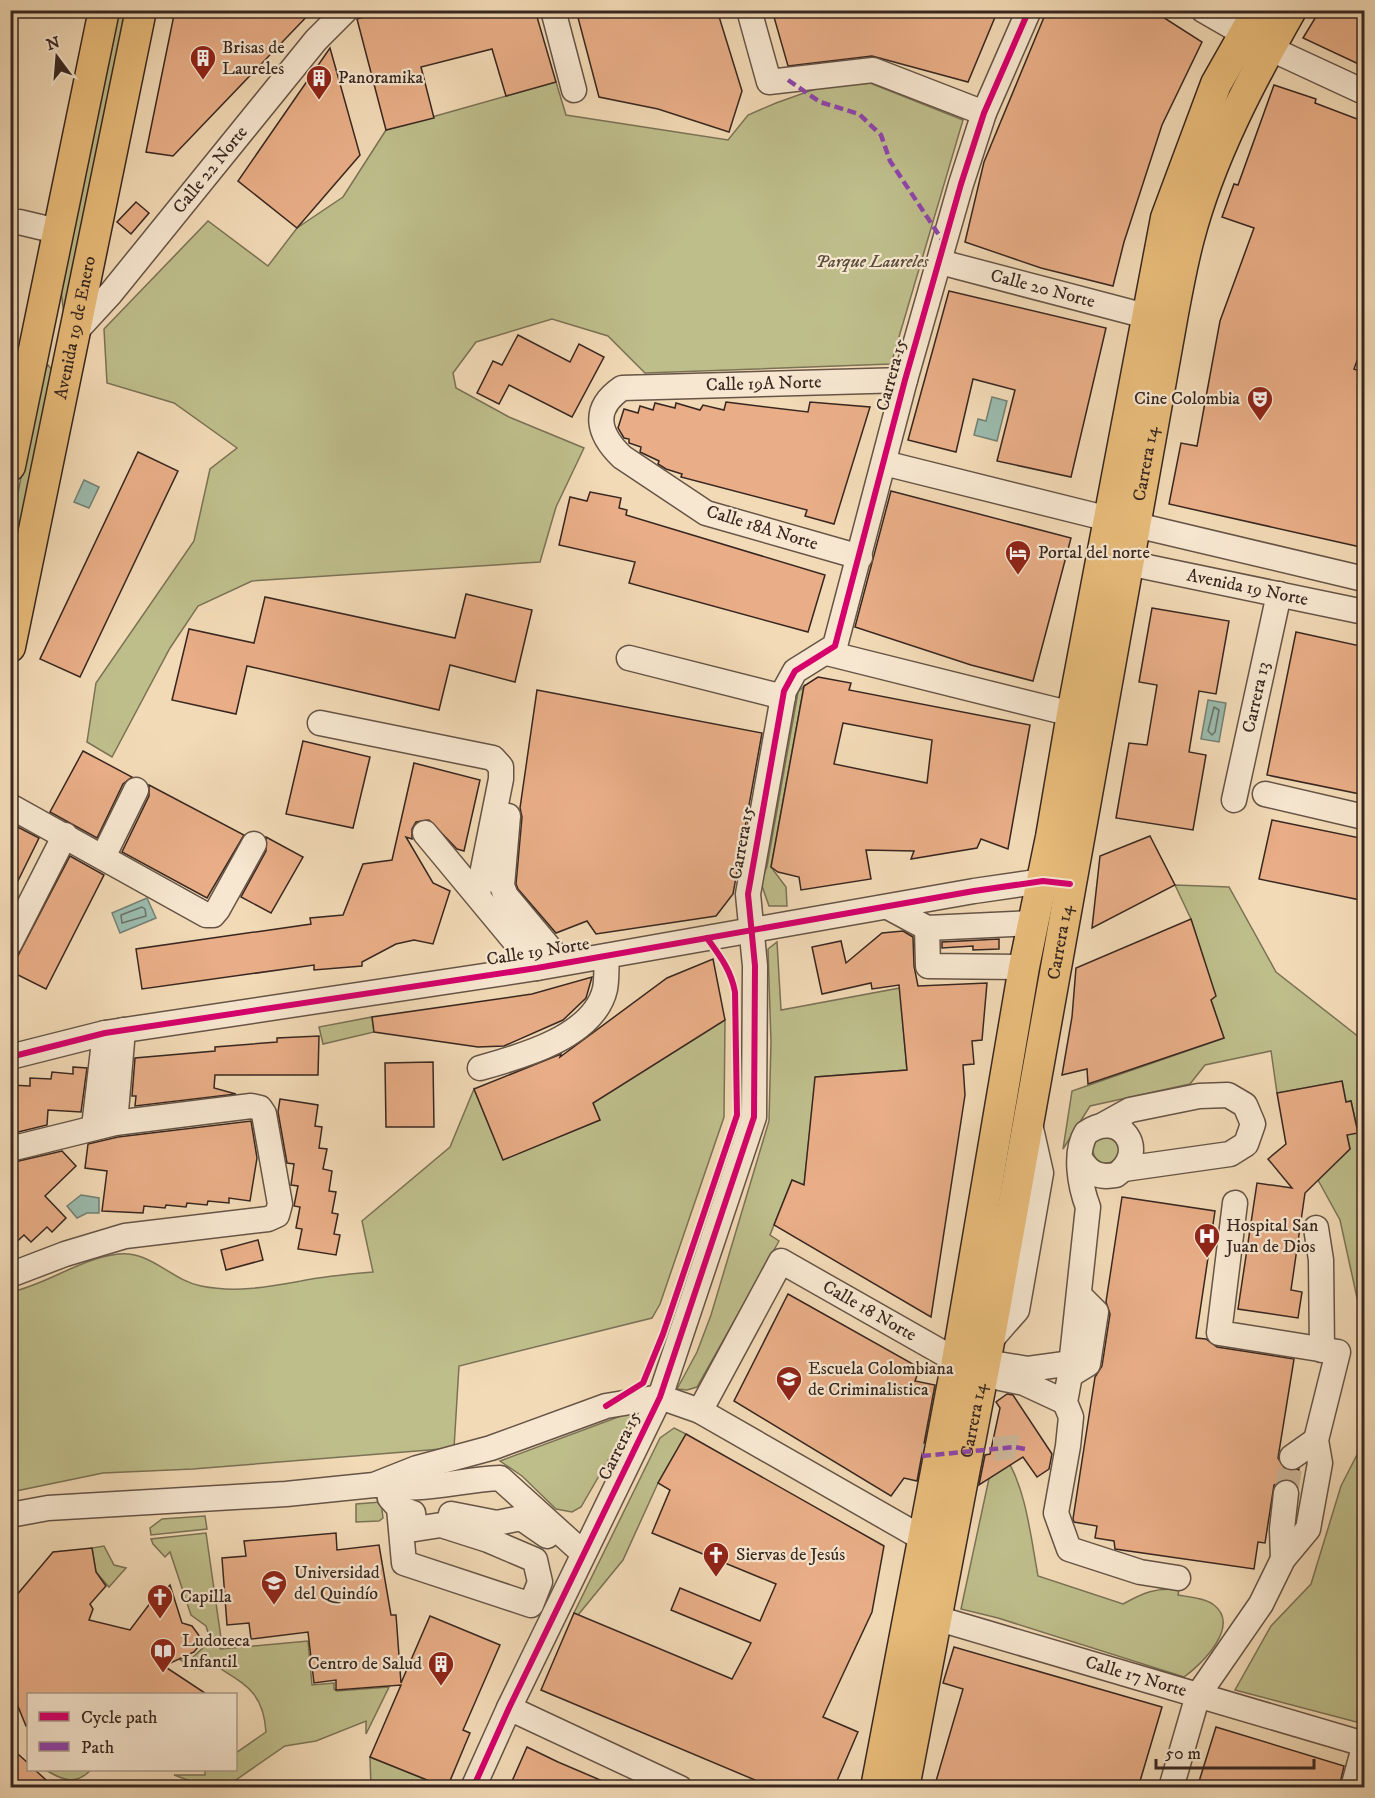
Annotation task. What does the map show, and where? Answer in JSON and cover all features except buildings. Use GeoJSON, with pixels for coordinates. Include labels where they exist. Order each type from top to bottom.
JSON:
{"type":"FeatureCollection","features":[{"type":"Feature","properties":{"kind":"main road","name":"Avenida 19 de Enero"},"geometry":{"type":"LineString","coordinates":[[10,466],[104,10]]}},
{"type":"Feature","properties":{"kind":"main road","name":"Avenida 19 de Enero"},"geometry":{"type":"LineString","coordinates":[[10,647],[16,600],[76,331],[88,261],[141,10]]}},
{"type":"Feature","properties":{"kind":"main road","name":"Carrera 14"},"geometry":{"type":"LineString","coordinates":[[904,1788],[922,1613],[922,1538],[979,1360],[1024,967],[1034,923],[1056,882],[1128,563],[1122,522],[1146,316],[1166,218],[1216,84],[1257,31],[1290,10]]}},
{"type":"Feature","properties":{"kind":"main road","name":"Carrera 14"},"geometry":{"type":"LineString","coordinates":[[876,1788],[922,1613],[979,1360],[1029,1116],[1056,882],[1072,714],[1122,522],[1190,236],[1222,147],[1257,31]]}},
{"type":"Feature","properties":{"kind":"main road"},"geometry":{"type":"LineString","coordinates":[[39,323],[76,331]]}},
{"type":"Feature","properties":{"kind":"street"},"geometry":{"type":"LineString","coordinates":[[553,10],[574,90]]}},
{"type":"Feature","properties":{"kind":"street"},"geometry":{"type":"LineString","coordinates":[[749,10],[769,82],[873,70],[984,113]]}},
{"type":"Feature","properties":{"kind":"street","name":"Carrera 15"},"geometry":{"type":"LineString","coordinates":[[473,1788],[583,1553],[660,1397],[754,1117],[755,966],[748,894],[783,697],[788,681],[795,671],[835,646],[905,380],[984,113],[1029,10]]}},
{"type":"Feature","properties":{"kind":"street"},"geometry":{"type":"LineString","coordinates":[[1203,10],[1257,31],[1365,92]]}},
{"type":"Feature","properties":{"kind":"street","name":"Calle 22 Norte"},"geometry":{"type":"LineString","coordinates":[[76,331],[111,293],[316,40],[344,11]]}},
{"type":"Feature","properties":{"kind":"street"},"geometry":{"type":"LineString","coordinates":[[19,222],[57,231]]}},
{"type":"Feature","properties":{"kind":"street","name":"Calle 20 Norte"},"geometry":{"type":"LineString","coordinates":[[940,262],[1146,316]]}},
{"type":"Feature","properties":{"kind":"street","name":"Calle 19A Norte"},"geometry":{"type":"LineString","coordinates":[[611,446],[603,432],[601,419],[611,396],[622,388],[905,380]]}},
{"type":"Feature","properties":{"kind":"street","name":"Calle 18A Norte"},"geometry":{"type":"LineString","coordinates":[[611,446],[622,457],[706,513],[860,557]]}},
{"type":"Feature","properties":{"kind":"street"},"geometry":{"type":"LineString","coordinates":[[884,464],[1122,522]]}},
{"type":"Feature","properties":{"kind":"street","name":"Avenida 19 Norte"},"geometry":{"type":"LineString","coordinates":[[1122,522],[1365,579]]}},
{"type":"Feature","properties":{"kind":"street","name":"Avenida 19 Norte"},"geometry":{"type":"LineString","coordinates":[[1128,563],[1365,612]]}},
{"type":"Feature","properties":{"kind":"street","name":"Carrera 13"},"geometry":{"type":"LineString","coordinates":[[1234,800],[1279,594]]}},
{"type":"Feature","properties":{"kind":"street"},"geometry":{"type":"LineString","coordinates":[[827,653],[1072,714]]}},
{"type":"Feature","properties":{"kind":"street"},"geometry":{"type":"LineString","coordinates":[[629,658],[783,697]]}},
{"type":"Feature","properties":{"kind":"street"},"geometry":{"type":"LineString","coordinates":[[320,723],[493,758],[501,767],[501,779],[478,894]]}},
{"type":"Feature","properties":{"kind":"street"},"geometry":{"type":"LineString","coordinates":[[512,780],[502,886],[506,896],[562,963]]}},
{"type":"Feature","properties":{"kind":"street"},"geometry":{"type":"LineString","coordinates":[[103,857],[136,790]]}},
{"type":"Feature","properties":{"kind":"street"},"geometry":{"type":"LineString","coordinates":[[1265,794],[1365,817]]}},
{"type":"Feature","properties":{"kind":"street"},"geometry":{"type":"LineString","coordinates":[[10,806],[206,915],[213,915],[254,844]]}},
{"type":"Feature","properties":{"kind":"street"},"geometry":{"type":"LineString","coordinates":[[425,833],[478,894],[537,968]]}},
{"type":"Feature","properties":{"kind":"street"},"geometry":{"type":"LineString","coordinates":[[10,943],[64,835]]}},
{"type":"Feature","properties":{"kind":"street","name":"Calle 19 Norte"},"geometry":{"type":"LineString","coordinates":[[10,1057],[114,1032],[537,968],[888,907],[1056,882]]}},
{"type":"Feature","properties":{"kind":"street"},"geometry":{"type":"LineString","coordinates":[[888,907],[927,928],[1034,923]]}},
{"type":"Feature","properties":{"kind":"street"},"geometry":{"type":"LineString","coordinates":[[927,928],[928,966],[1024,967]]}},
{"type":"Feature","properties":{"kind":"street"},"geometry":{"type":"LineString","coordinates":[[480,1068],[525,1055],[566,1037],[595,1010],[605,990],[606,957]]}},
{"type":"Feature","properties":{"kind":"street"},"geometry":{"type":"LineString","coordinates":[[105,1125],[114,1032]]}},
{"type":"Feature","properties":{"kind":"street"},"geometry":{"type":"LineString","coordinates":[[979,1360],[1028,1369],[1071,1369],[1088,1364],[1095,1311],[1079,1295],[1088,1207],[1081,1187],[1079,1151],[1086,1133],[1131,1110],[1199,1096],[1228,1095],[1245,1105],[1253,1124],[1246,1144],[1230,1154],[1115,1173],[1087,1169],[1081,1160]]}},
{"type":"Feature","properties":{"kind":"street"},"geometry":{"type":"LineString","coordinates":[[10,1149],[105,1125],[251,1106],[260,1107],[264,1114],[280,1204],[277,1215],[268,1219],[125,1236],[65,1254],[10,1275]]}},
{"type":"Feature","properties":{"kind":"street"},"geometry":{"type":"LineString","coordinates":[[1088,1207],[1132,1150],[1129,1139],[1123,1131],[1113,1125],[1103,1125]]}},
{"type":"Feature","properties":{"kind":"street"},"geometry":{"type":"LineString","coordinates":[[1171,1788],[1198,1695],[1261,1604],[1283,1559],[1308,1529],[1320,1463],[1316,1440],[1338,1352],[1219,1333],[1234,1203]]}},
{"type":"Feature","properties":{"kind":"street"},"geometry":{"type":"LineString","coordinates":[[1316,1228],[1321,1260],[1322,1350]]}},
{"type":"Feature","properties":{"kind":"street","name":"Calle 18 Norte"},"geometry":{"type":"LineString","coordinates":[[700,1411],[781,1261],[979,1360]]}},
{"type":"Feature","properties":{"kind":"street"},"geometry":{"type":"LineString","coordinates":[[979,1360],[1065,1402]]}},
{"type":"Feature","properties":{"kind":"street"},"geometry":{"type":"LineString","coordinates":[[1071,1369],[1065,1402],[1071,1417],[1056,1513],[1069,1549],[1140,1572],[1178,1578]]}},
{"type":"Feature","properties":{"kind":"street"},"geometry":{"type":"LineString","coordinates":[[388,1496],[417,1468],[491,1448],[606,1406],[660,1397],[700,1411],[922,1538]]}},
{"type":"Feature","properties":{"kind":"street"},"geometry":{"type":"LineString","coordinates":[[1292,1456],[1316,1440]]}},
{"type":"Feature","properties":{"kind":"street"},"geometry":{"type":"LineString","coordinates":[[10,1515],[48,1508],[286,1494],[388,1496],[471,1479],[500,1478],[583,1553]]}},
{"type":"Feature","properties":{"kind":"street"},"geometry":{"type":"LineString","coordinates":[[1283,1559],[1282,1529],[1286,1492]]}},
{"type":"Feature","properties":{"kind":"street"},"geometry":{"type":"LineString","coordinates":[[388,1496],[413,1513],[415,1529],[441,1525],[488,1540],[535,1560],[540,1582],[531,1605],[404,1563],[388,1496]]}},
{"type":"Feature","properties":{"kind":"street"},"geometry":{"type":"LineString","coordinates":[[388,1496],[414,1507],[497,1523],[514,1518],[526,1520],[547,1536],[563,1556],[571,1579]]}},
{"type":"Feature","properties":{"kind":"street","name":"Calle 17 Norte"},"geometry":{"type":"LineString","coordinates":[[922,1613],[1365,1746]]}},
{"type":"Feature","properties":{"kind":"street"},"geometry":{"type":"LineString","coordinates":[[509,1708],[680,1788]]}},
{"type":"Feature","properties":{"kind":"street"},"geometry":{"type":"LineString","coordinates":[[1353,1788],[1365,1746]]}},
{"type":"Feature","properties":{"kind":"green space"},"geometry":{"type":"Polygon","coordinates":[[[115,11],[130,11],[64,315],[59,274],[115,11]]]}},
{"type":"Feature","properties":{"kind":"green space","name":"Parque Laureles"},"geometry":{"type":"Polygon","coordinates":[[[556,82],[566,115],[728,140],[748,115],[776,103],[818,88],[870,83],[963,120],[891,364],[645,373],[608,336],[552,319],[476,342],[453,373],[456,388],[509,417],[584,448],[556,507],[540,562],[252,581],[198,606],[170,648],[112,757],[87,742],[96,683],[194,541],[210,469],[237,448],[174,403],[107,383],[104,329],[208,221],[268,266],[297,228],[343,197],[386,130],[556,82]]]}},
{"type":"Feature","properties":{"kind":"green space"},"geometry":{"type":"Polygon","coordinates":[[[48,365],[53,371],[11,585],[11,530],[40,377],[48,365]]]}},
{"type":"Feature","properties":{"kind":"green space"},"geometry":{"type":"Polygon","coordinates":[[[804,686],[771,867],[786,887],[787,906],[769,906],[761,883],[767,866],[798,692],[804,686]]]}},
{"type":"Feature","properties":{"kind":"green space"},"geometry":{"type":"Polygon","coordinates":[[[1175,885],[1229,887],[1276,972],[1364,1041],[1364,1317],[1361,1316],[1340,1220],[1318,1180],[1350,1149],[1347,1135],[1358,1132],[1351,1101],[1346,1102],[1342,1081],[1277,1093],[1271,1051],[1205,1065],[1190,1084],[1090,1106],[1063,1149],[1072,1091],[1224,1038],[1211,1000],[1206,967],[1191,919],[1175,885]]]}},
{"type":"Feature","properties":{"kind":"green space"},"geometry":{"type":"Polygon","coordinates":[[[777,942],[781,1010],[900,988],[907,1070],[816,1077],[804,1185],[792,1180],[770,1235],[779,1241],[697,1387],[687,1390],[677,1389],[697,1352],[711,1315],[769,1121],[771,1042],[768,949],[777,942]]]}},
{"type":"Feature","properties":{"kind":"green space"},"geometry":{"type":"Polygon","coordinates":[[[372,1017],[374,1032],[323,1044],[319,1027],[372,1017]]]}},
{"type":"Feature","properties":{"kind":"green space"},"geometry":{"type":"Polygon","coordinates":[[[725,1020],[724,1117],[660,1304],[652,1318],[459,1366],[454,1448],[193,1469],[103,1473],[11,1492],[11,1292],[90,1261],[118,1254],[140,1256],[190,1283],[227,1289],[264,1287],[328,1276],[373,1272],[362,1221],[450,1147],[474,1089],[503,1159],[600,1120],[593,1103],[725,1020]]]}},
{"type":"Feature","properties":{"kind":"green space"},"geometry":{"type":"Polygon","coordinates":[[[1106,1137],[1115,1141],[1119,1150],[1115,1159],[1106,1163],[1097,1159],[1093,1150],[1097,1141],[1106,1137]]]}},
{"type":"Feature","properties":{"kind":"green space"},"geometry":{"type":"Polygon","coordinates":[[[637,1410],[581,1507],[572,1512],[556,1509],[522,1476],[500,1461],[637,1410]]]}},
{"type":"Feature","properties":{"kind":"green space"},"geometry":{"type":"Polygon","coordinates":[[[674,1428],[686,1434],[658,1483],[623,1560],[578,1615],[574,1613],[660,1438],[674,1428]]]}},
{"type":"Feature","properties":{"kind":"green space"},"geometry":{"type":"Polygon","coordinates":[[[1364,1441],[1364,1724],[1235,1690],[1271,1626],[1311,1584],[1341,1486],[1364,1441]]]}},
{"type":"Feature","properties":{"kind":"green space"},"geometry":{"type":"Polygon","coordinates":[[[994,1455],[1004,1455],[1018,1482],[1027,1513],[1038,1576],[1123,1604],[1143,1594],[1163,1589],[1179,1590],[1178,1595],[1197,1598],[1214,1605],[1221,1614],[1223,1623],[1221,1634],[1200,1664],[1184,1677],[998,1618],[961,1609],[994,1455]]]}},
{"type":"Feature","properties":{"kind":"green space"},"geometry":{"type":"Polygon","coordinates":[[[381,1502],[383,1518],[379,1521],[356,1522],[356,1504],[381,1502]]]}},
{"type":"Feature","properties":{"kind":"green space"},"geometry":{"type":"Polygon","coordinates":[[[205,1516],[207,1529],[151,1535],[150,1528],[162,1519],[205,1516]]]}},
{"type":"Feature","properties":{"kind":"green space"},"geometry":{"type":"Polygon","coordinates":[[[206,1533],[221,1638],[210,1639],[206,1626],[191,1615],[170,1552],[165,1557],[151,1539],[206,1533]]]}},
{"type":"Feature","properties":{"kind":"green space"},"geometry":{"type":"Polygon","coordinates":[[[104,1546],[114,1565],[126,1568],[109,1587],[96,1572],[92,1548],[104,1546]]]}},
{"type":"Feature","properties":{"kind":"green space"},"geometry":{"type":"Polygon","coordinates":[[[308,1641],[312,1685],[334,1683],[334,1689],[337,1691],[389,1687],[366,1734],[366,1721],[316,1741],[285,1746],[230,1784],[207,1787],[174,1775],[205,1775],[205,1771],[237,1771],[237,1752],[266,1732],[260,1704],[247,1687],[205,1658],[195,1669],[179,1659],[192,1658],[206,1645],[216,1645],[221,1649],[308,1641]]]}},
{"type":"Feature","properties":{"kind":"green space"},"geometry":{"type":"Polygon","coordinates":[[[370,1757],[444,1787],[371,1787],[370,1757]]]}},
{"type":"Feature","properties":{"kind":"green space"},"geometry":{"type":"Polygon","coordinates":[[[48,1771],[90,1771],[75,1779],[58,1777],[48,1771]]]}},
{"type":"Feature","properties":{"kind":"water"},"geometry":{"type":"Polygon","coordinates":[[[992,397],[1007,401],[997,441],[974,435],[978,419],[986,421],[992,397]]]}},
{"type":"Feature","properties":{"kind":"water"},"geometry":{"type":"Polygon","coordinates":[[[84,480],[99,487],[89,508],[74,502],[84,480]]]}},
{"type":"Feature","properties":{"kind":"water"},"geometry":{"type":"Polygon","coordinates":[[[1208,700],[1226,703],[1219,742],[1201,739],[1208,700]]]}},
{"type":"Feature","properties":{"kind":"water"},"geometry":{"type":"Polygon","coordinates":[[[147,898],[156,918],[120,933],[112,913],[147,898]]]}},
{"type":"Feature","properties":{"kind":"water"},"geometry":{"type":"Polygon","coordinates":[[[81,1195],[99,1198],[99,1213],[87,1213],[77,1218],[67,1206],[81,1195]]]}},
{"type":"Feature","properties":{"kind":"tunnel"},"geometry":{"type":"LineString","coordinates":[[922,1456],[1015,1447],[1025,1449]]}},
{"type":"Feature","properties":{"kind":"tunnel"},"geometry":{"type":"LineString","coordinates":[[1286,1493],[1292,1457]]}},
{"type":"Feature","properties":{"kind":"marked path"},"geometry":{"type":"LineString","coordinates":[[788,80],[820,102],[859,114],[881,135],[890,161],[945,244]]}},
{"type":"Feature","properties":{"kind":"marked path"},"geometry":{"type":"LineString","coordinates":[[922,1456],[1015,1447],[1025,1449]]}},
{"type":"Feature","properties":{"kind":"cycle path"},"geometry":{"type":"LineString","coordinates":[[473,1788],[509,1708],[660,1397],[754,1117],[755,966],[748,894],[784,691],[795,671],[835,646],[905,380],[961,184],[984,113],[1029,10]]}},
{"type":"Feature","properties":{"kind":"cycle path"},"geometry":{"type":"LineString","coordinates":[[10,1057],[105,1033],[537,968],[974,891],[1043,881],[1070,884]]}},
{"type":"Feature","properties":{"kind":"cycle path"},"geometry":{"type":"LineString","coordinates":[[606,1406],[643,1383],[663,1334],[737,1115],[735,992],[728,970],[707,938]]}},
{"type":"Feature","properties":{"kind":"place","name":"Brisas de Laureles"},"geometry":{"type":"Point","coordinates":[203,81]}},
{"type":"Feature","properties":{"kind":"place","name":"Panoramika"},"geometry":{"type":"Point","coordinates":[319,101]}},
{"type":"Feature","properties":{"kind":"place","name":"Cine Colombia"},"geometry":{"type":"Point","coordinates":[1260,422]}},
{"type":"Feature","properties":{"kind":"place","name":"Portal del norte"},"geometry":{"type":"Point","coordinates":[1018,576]}},
{"type":"Feature","properties":{"kind":"place","name":"Hospital San Juan de Dios"},"geometry":{"type":"Point","coordinates":[1207,1259]}},
{"type":"Feature","properties":{"kind":"place","name":"Escuela Colombiana de Criminalistica"},"geometry":{"type":"Point","coordinates":[789,1402]}},
{"type":"Feature","properties":{"kind":"place","name":"Siervas de Jesús"},"geometry":{"type":"Point","coordinates":[716,1578]}},
{"type":"Feature","properties":{"kind":"place","name":"Universidad del Quindío"},"geometry":{"type":"Point","coordinates":[274,1606]}},
{"type":"Feature","properties":{"kind":"place","name":"Capilla"},"geometry":{"type":"Point","coordinates":[160,1620]}},
{"type":"Feature","properties":{"kind":"place","name":"Ludoteca Infantil"},"geometry":{"type":"Point","coordinates":[163,1674]}},
{"type":"Feature","properties":{"kind":"place","name":"Centro de Salud"},"geometry":{"type":"Point","coordinates":[441,1687]}}]}
